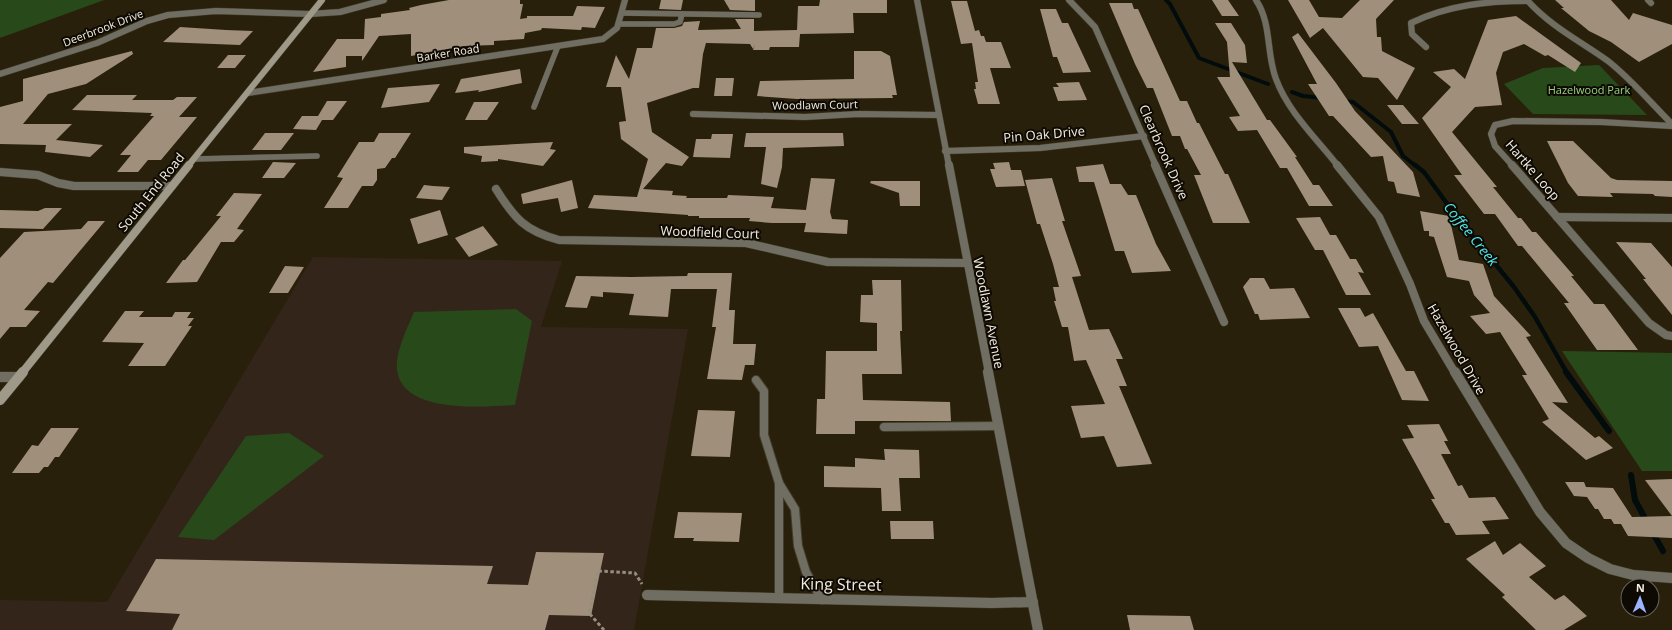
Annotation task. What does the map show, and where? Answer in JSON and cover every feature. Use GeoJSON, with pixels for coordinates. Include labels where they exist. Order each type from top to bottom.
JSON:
{"type":"FeatureCollection","features":[{"type":"Feature","properties":{"kind":"main road","name":"South End Road"},"geometry":{"type":"LineString","coordinates":[[0,400],[322,0]]}},
{"type":"Feature","properties":{"kind":"street","name":"Deerbrook Drive"},"geometry":{"type":"LineString","coordinates":[[0,74],[97,44],[136,26],[168,15],[216,11],[310,14],[340,12],[384,0]]}},
{"type":"Feature","properties":{"kind":"street","name":"Barker Road"},"geometry":{"type":"LineString","coordinates":[[248,93],[603,39],[612,36],[617,30],[625,0]]}},
{"type":"Feature","properties":{"kind":"street","name":"Woodlawn Avenue"},"geometry":{"type":"LineString","coordinates":[[917,0],[966,263],[1038,630]]}},
{"type":"Feature","properties":{"kind":"street","name":"Clearbrook Drive"},"geometry":{"type":"LineString","coordinates":[[1069,0],[1095,27],[1144,136],[1224,322]]}},
{"type":"Feature","properties":{"kind":"street","name":"Hazelwood Drive"},"geometry":{"type":"LineString","coordinates":[[1256,0],[1265,14],[1268,24],[1272,63],[1282,92],[1290,106],[1379,216],[1410,284],[1424,321],[1540,512],[1566,543],[1588,558],[1610,569],[1633,575],[1672,578]]}},
{"type":"Feature","properties":{"kind":"street"},"geometry":{"type":"LineString","coordinates":[[1426,47],[1412,34],[1412,23],[1425,16],[1481,4],[1528,1],[1554,26],[1610,64],[1672,125]]}},
{"type":"Feature","properties":{"kind":"street","name":"Woodlawn Court"},"geometry":{"type":"LineString","coordinates":[[693,114],[805,116],[858,114],[938,115]]}},
{"type":"Feature","properties":{"kind":"street","name":"Hartke Loop"},"geometry":{"type":"LineString","coordinates":[[1672,125],[1601,122],[1513,121],[1495,126],[1491,134],[1495,146],[1649,323],[1666,335],[1672,336]]}},
{"type":"Feature","properties":{"kind":"street","name":"Pin Oak Drive"},"geometry":{"type":"LineString","coordinates":[[945,151],[1040,148],[1144,136]]}},
{"type":"Feature","properties":{"kind":"street"},"geometry":{"type":"LineString","coordinates":[[0,172],[38,175],[58,183],[74,186],[172,186]]}},
{"type":"Feature","properties":{"kind":"street","name":"Woodfield Court"},"geometry":{"type":"LineString","coordinates":[[496,189],[511,214],[519,222],[536,233],[559,240],[746,243],[765,246],[810,260],[828,262],[966,263]]}},
{"type":"Feature","properties":{"kind":"street"},"geometry":{"type":"LineString","coordinates":[[1557,217],[1672,218]]}},
{"type":"Feature","properties":{"kind":"street"},"geometry":{"type":"LineString","coordinates":[[0,377],[19,377]]}},
{"type":"Feature","properties":{"kind":"street","name":"King Street"},"geometry":{"type":"LineString","coordinates":[[648,595],[822,600],[1033,602]]}},
{"type":"Feature","properties":{"kind":"lane"},"geometry":{"type":"LineString","coordinates":[[622,13],[759,15]]}},
{"type":"Feature","properties":{"kind":"lane"},"geometry":{"type":"LineString","coordinates":[[619,24],[674,24],[680,22],[682,14]]}},
{"type":"Feature","properties":{"kind":"lane"},"geometry":{"type":"LineString","coordinates":[[534,107],[558,46]]}},
{"type":"Feature","properties":{"kind":"lane"},"geometry":{"type":"LineString","coordinates":[[195,158],[317,156]]}},
{"type":"Feature","properties":{"kind":"lane"},"geometry":{"type":"LineString","coordinates":[[756,380],[764,391],[764,435],[779,483],[795,509],[798,546],[806,572],[822,600]]}},
{"type":"Feature","properties":{"kind":"lane"},"geometry":{"type":"LineString","coordinates":[[884,427],[998,426]]}},
{"type":"Feature","properties":{"kind":"lane"},"geometry":{"type":"LineString","coordinates":[[779,483],[779,598]]}},
{"type":"Feature","properties":{"kind":"path"},"geometry":{"type":"LineString","coordinates":[[604,630],[589,613],[598,571],[635,573],[648,595]]}},
{"type":"Feature","properties":{"kind":"shaded area"},"geometry":{"type":"Polygon","coordinates":[[[313,257],[562,261],[541,327],[688,329],[634,630],[0,630],[0,600],[107,602],[313,257]]]}},
{"type":"Feature","properties":{"kind":"green space"},"geometry":{"type":"Polygon","coordinates":[[[0,0],[104,0],[0,38],[0,0]]]}},
{"type":"Feature","properties":{"kind":"green space","name":"Hazelwood Park"},"geometry":{"type":"Polygon","coordinates":[[[1599,65],[1647,115],[1533,114],[1504,84],[1543,68],[1599,65]]]}},
{"type":"Feature","properties":{"kind":"green space"},"geometry":{"type":"Polygon","coordinates":[[[516,309],[532,321],[515,405],[482,407],[441,404],[423,399],[409,391],[399,378],[397,361],[398,355],[414,312],[516,309]]]}},
{"type":"Feature","properties":{"kind":"green space"},"geometry":{"type":"Polygon","coordinates":[[[1562,351],[1672,353],[1672,471],[1642,471],[1562,351]]]}},
{"type":"Feature","properties":{"kind":"green space"},"geometry":{"type":"Polygon","coordinates":[[[289,433],[324,456],[214,540],[178,537],[246,436],[289,433]]]}},
{"type":"Feature","properties":{"kind":"building"},"geometry":{"type":"Polygon","coordinates":[[[449,0],[520,0],[520,4],[523,4],[520,19],[527,18],[527,16],[573,16],[577,6],[605,7],[595,28],[582,27],[581,30],[542,28],[541,30],[525,33],[524,39],[494,41],[494,45],[464,46],[411,56],[411,34],[379,36],[362,61],[362,56],[346,56],[346,67],[313,72],[337,39],[364,39],[365,19],[381,17],[381,14],[410,10],[409,8],[449,0]]]}},
{"type":"Feature","properties":{"kind":"building"},"geometry":{"type":"Polygon","coordinates":[[[661,0],[683,0],[681,10],[659,9],[661,0]]]}},
{"type":"Feature","properties":{"kind":"building"},"geometry":{"type":"Polygon","coordinates":[[[724,0],[755,0],[755,11],[730,10],[724,0]]]}},
{"type":"Feature","properties":{"kind":"building"},"geometry":{"type":"Polygon","coordinates":[[[820,0],[887,0],[887,13],[853,13],[854,33],[800,34],[799,47],[770,47],[769,50],[753,50],[755,44],[753,49],[750,44],[706,43],[703,54],[699,88],[693,88],[647,103],[652,132],[689,157],[682,166],[666,163],[643,189],[673,191],[672,195],[687,196],[686,198],[727,198],[728,195],[774,197],[771,208],[806,210],[811,178],[835,179],[830,212],[832,219],[848,220],[847,234],[804,232],[806,223],[749,221],[750,218],[699,218],[699,216],[688,215],[588,208],[594,195],[637,197],[648,159],[621,139],[619,122],[626,121],[621,87],[606,87],[616,55],[629,79],[637,48],[652,48],[656,28],[674,28],[682,26],[684,22],[700,21],[698,30],[741,29],[735,19],[754,19],[754,31],[797,30],[798,6],[819,6],[820,0]]]}},
{"type":"Feature","properties":{"kind":"building"},"geometry":{"type":"Polygon","coordinates":[[[1212,0],[1228,0],[1239,16],[1222,16],[1212,0]]]}},
{"type":"Feature","properties":{"kind":"building"},"geometry":{"type":"Polygon","coordinates":[[[1288,0],[1309,0],[1319,17],[1342,18],[1360,0],[1394,0],[1376,19],[1377,37],[1381,37],[1382,51],[1415,68],[1397,100],[1378,78],[1363,77],[1323,28],[1310,38],[1288,0]]]}},
{"type":"Feature","properties":{"kind":"building"},"geometry":{"type":"Polygon","coordinates":[[[1555,0],[1611,0],[1629,20],[1633,13],[1672,25],[1672,44],[1639,62],[1611,42],[1589,31],[1561,8],[1564,8],[1555,0]]]}},
{"type":"Feature","properties":{"kind":"building"},"geometry":{"type":"Polygon","coordinates":[[[951,1],[967,1],[975,31],[979,30],[981,36],[984,36],[986,42],[1001,42],[1011,68],[990,68],[1000,104],[978,104],[974,89],[976,89],[975,82],[978,82],[972,43],[961,44],[951,1]]]}},
{"type":"Feature","properties":{"kind":"building"},"geometry":{"type":"Polygon","coordinates":[[[1109,3],[1132,3],[1134,9],[1138,9],[1180,101],[1187,101],[1197,123],[1199,123],[1225,174],[1228,174],[1250,223],[1213,223],[1194,175],[1201,175],[1187,149],[1185,149],[1180,136],[1172,136],[1153,88],[1147,88],[1109,3]]]}},
{"type":"Feature","properties":{"kind":"building"},"geometry":{"type":"Polygon","coordinates":[[[1040,9],[1056,9],[1062,23],[1068,23],[1091,72],[1063,73],[1057,57],[1053,57],[1040,9]]]}},
{"type":"Feature","properties":{"kind":"building"},"geometry":{"type":"Polygon","coordinates":[[[1516,16],[1581,63],[1575,72],[1548,55],[1545,56],[1524,44],[1503,52],[1496,73],[1502,105],[1475,107],[1452,132],[1497,187],[1493,187],[1518,218],[1521,218],[1532,232],[1536,232],[1574,276],[1571,276],[1594,304],[1604,304],[1638,350],[1597,350],[1564,303],[1569,303],[1522,246],[1518,246],[1495,214],[1484,214],[1454,175],[1462,175],[1422,118],[1451,87],[1433,72],[1454,69],[1465,79],[1488,20],[1516,16]]]}},
{"type":"Feature","properties":{"kind":"building"},"geometry":{"type":"Polygon","coordinates":[[[1215,23],[1231,23],[1245,45],[1247,63],[1232,62],[1267,120],[1270,120],[1297,157],[1295,157],[1313,185],[1319,185],[1333,206],[1309,206],[1287,168],[1280,168],[1257,130],[1238,131],[1229,117],[1240,116],[1217,77],[1230,77],[1227,42],[1215,23]]]}},
{"type":"Feature","properties":{"kind":"building"},"geometry":{"type":"Polygon","coordinates":[[[180,27],[253,31],[240,45],[163,42],[180,27]]]}},
{"type":"Feature","properties":{"kind":"building"},"geometry":{"type":"Polygon","coordinates":[[[1298,33],[1355,111],[1413,172],[1420,197],[1397,193],[1394,182],[1388,181],[1383,156],[1371,157],[1333,116],[1329,116],[1308,84],[1317,84],[1292,37],[1298,33]]]}},
{"type":"Feature","properties":{"kind":"building"},"geometry":{"type":"Polygon","coordinates":[[[132,51],[133,54],[86,84],[48,94],[23,124],[72,124],[56,140],[103,145],[90,157],[45,152],[46,145],[0,144],[0,107],[23,101],[23,79],[132,51]]]}},
{"type":"Feature","properties":{"kind":"building"},"geometry":{"type":"Polygon","coordinates":[[[854,51],[881,51],[890,56],[897,95],[892,95],[893,98],[797,99],[757,96],[760,81],[854,79],[854,51]]]}},
{"type":"Feature","properties":{"kind":"building"},"geometry":{"type":"Polygon","coordinates":[[[228,55],[246,55],[235,68],[217,68],[228,55]]]}},
{"type":"Feature","properties":{"kind":"building"},"geometry":{"type":"Polygon","coordinates":[[[520,69],[522,83],[478,92],[479,90],[455,93],[461,79],[520,69]]]}},
{"type":"Feature","properties":{"kind":"building"},"geometry":{"type":"Polygon","coordinates":[[[716,78],[734,78],[732,96],[714,96],[716,78]]]}},
{"type":"Feature","properties":{"kind":"building"},"geometry":{"type":"Polygon","coordinates":[[[1079,82],[1087,100],[1058,101],[1053,87],[1059,87],[1056,83],[1079,82]]]}},
{"type":"Feature","properties":{"kind":"building"},"geometry":{"type":"Polygon","coordinates":[[[440,84],[429,102],[381,108],[388,88],[440,84]]]}},
{"type":"Feature","properties":{"kind":"building"},"geometry":{"type":"Polygon","coordinates":[[[87,95],[137,95],[132,100],[173,100],[177,97],[197,97],[179,117],[197,117],[161,160],[148,160],[138,172],[117,172],[131,155],[120,155],[154,116],[150,116],[152,113],[72,110],[87,95]]]}},
{"type":"Feature","properties":{"kind":"building"},"geometry":{"type":"Polygon","coordinates":[[[327,101],[347,101],[333,120],[322,120],[316,130],[293,129],[302,116],[318,116],[327,101]]]}},
{"type":"Feature","properties":{"kind":"building"},"geometry":{"type":"Polygon","coordinates":[[[474,102],[499,102],[487,120],[465,120],[474,102]]]}},
{"type":"Feature","properties":{"kind":"building"},"geometry":{"type":"Polygon","coordinates":[[[1387,105],[1403,105],[1419,124],[1402,124],[1387,105]]]}},
{"type":"Feature","properties":{"kind":"building"},"geometry":{"type":"Polygon","coordinates":[[[265,133],[294,133],[281,150],[252,150],[265,133]]]}},
{"type":"Feature","properties":{"kind":"building"},"geometry":{"type":"Polygon","coordinates":[[[379,133],[411,133],[395,158],[392,158],[385,168],[377,169],[377,180],[373,186],[362,186],[348,208],[324,208],[343,178],[337,177],[359,142],[374,142],[379,133]]]}},
{"type":"Feature","properties":{"kind":"building"},"geometry":{"type":"Polygon","coordinates":[[[746,133],[843,133],[844,146],[783,148],[782,167],[777,188],[761,184],[766,147],[744,147],[746,133]]]}},
{"type":"Feature","properties":{"kind":"building"},"geometry":{"type":"Polygon","coordinates":[[[712,134],[733,134],[730,158],[693,157],[696,139],[711,139],[712,134]]]}},
{"type":"Feature","properties":{"kind":"building"},"geometry":{"type":"Polygon","coordinates":[[[1547,141],[1573,141],[1611,178],[1617,180],[1672,181],[1672,197],[1655,196],[1653,194],[1610,193],[1613,197],[1578,196],[1568,183],[1547,141]]]}},
{"type":"Feature","properties":{"kind":"building"},"geometry":{"type":"Polygon","coordinates":[[[553,142],[550,149],[556,150],[543,166],[498,159],[498,161],[481,162],[482,156],[464,153],[464,147],[553,142]]]}},
{"type":"Feature","properties":{"kind":"building"},"geometry":{"type":"Polygon","coordinates":[[[273,162],[296,163],[284,178],[262,178],[273,162]]]}},
{"type":"Feature","properties":{"kind":"building"},"geometry":{"type":"Polygon","coordinates":[[[1009,162],[1011,170],[1021,170],[1025,186],[996,187],[990,169],[995,169],[993,163],[1009,162]]]}},
{"type":"Feature","properties":{"kind":"building"},"geometry":{"type":"Polygon","coordinates":[[[1103,164],[1110,184],[1121,184],[1128,195],[1136,195],[1156,244],[1171,271],[1132,273],[1124,251],[1115,251],[1094,182],[1079,182],[1076,167],[1103,164]]]}},
{"type":"Feature","properties":{"kind":"building"},"geometry":{"type":"Polygon","coordinates":[[[1052,178],[1065,221],[1062,221],[1081,276],[1072,277],[1089,330],[1109,329],[1123,359],[1116,359],[1127,386],[1119,386],[1152,464],[1117,467],[1104,436],[1081,438],[1071,406],[1105,404],[1086,360],[1074,361],[1068,327],[1062,327],[1054,301],[1056,301],[1053,287],[1059,287],[1053,264],[1040,224],[1037,224],[1025,180],[1052,178]]]}},
{"type":"Feature","properties":{"kind":"building"},"geometry":{"type":"Polygon","coordinates":[[[572,180],[578,208],[561,212],[558,198],[523,204],[521,194],[572,180]]]}},
{"type":"Feature","properties":{"kind":"building"},"geometry":{"type":"Polygon","coordinates":[[[871,181],[920,181],[920,206],[900,206],[899,193],[870,183],[871,181]]]}},
{"type":"Feature","properties":{"kind":"building"},"geometry":{"type":"Polygon","coordinates":[[[424,185],[450,187],[442,200],[416,198],[424,185]]]}},
{"type":"Feature","properties":{"kind":"building"},"geometry":{"type":"Polygon","coordinates":[[[234,193],[262,194],[237,229],[244,230],[234,242],[221,242],[197,282],[166,283],[183,260],[185,260],[221,216],[216,216],[234,193]]]}},
{"type":"Feature","properties":{"kind":"building"},"geometry":{"type":"Polygon","coordinates":[[[45,208],[62,208],[43,229],[0,228],[0,210],[38,211],[45,208]]]}},
{"type":"Feature","properties":{"kind":"building"},"geometry":{"type":"Polygon","coordinates":[[[440,210],[448,235],[418,244],[410,219],[440,210]]]}},
{"type":"Feature","properties":{"kind":"building"},"geometry":{"type":"Polygon","coordinates":[[[1420,211],[1449,216],[1459,260],[1483,264],[1494,296],[1531,336],[1526,337],[1568,403],[1552,402],[1595,438],[1599,436],[1613,448],[1586,460],[1542,422],[1549,419],[1522,375],[1527,375],[1500,332],[1486,334],[1470,316],[1490,313],[1474,295],[1469,281],[1447,277],[1434,237],[1429,236],[1429,231],[1424,231],[1420,211]]]}},
{"type":"Feature","properties":{"kind":"building"},"geometry":{"type":"Polygon","coordinates":[[[1320,217],[1330,235],[1336,235],[1350,259],[1356,259],[1364,273],[1358,272],[1371,295],[1346,295],[1323,250],[1315,250],[1296,218],[1320,217]]]}},
{"type":"Feature","properties":{"kind":"building"},"geometry":{"type":"Polygon","coordinates":[[[88,221],[105,221],[53,283],[48,282],[24,310],[40,311],[26,327],[10,327],[0,339],[0,258],[24,232],[81,229],[88,221]]]}},
{"type":"Feature","properties":{"kind":"building"},"geometry":{"type":"Polygon","coordinates":[[[483,226],[498,245],[469,257],[455,238],[483,226]]]}},
{"type":"Feature","properties":{"kind":"building"},"geometry":{"type":"Polygon","coordinates":[[[1616,242],[1651,243],[1672,267],[1672,315],[1643,279],[1646,279],[1616,242]]]}},
{"type":"Feature","properties":{"kind":"building"},"geometry":{"type":"Polygon","coordinates":[[[285,266],[304,267],[288,293],[269,293],[285,266]]]}},
{"type":"Feature","properties":{"kind":"building"},"geometry":{"type":"Polygon","coordinates":[[[688,273],[732,273],[729,310],[735,310],[733,344],[756,344],[754,365],[745,365],[742,380],[707,379],[716,327],[712,327],[717,289],[671,289],[668,317],[629,315],[634,294],[603,292],[603,297],[591,296],[587,308],[565,307],[576,276],[687,276],[688,273]]]}},
{"type":"Feature","properties":{"kind":"building"},"geometry":{"type":"Polygon","coordinates":[[[1250,278],[1264,278],[1270,289],[1294,288],[1310,318],[1260,320],[1258,314],[1255,314],[1243,287],[1250,278]]]}},
{"type":"Feature","properties":{"kind":"building"},"geometry":{"type":"Polygon","coordinates":[[[872,280],[901,280],[902,331],[900,331],[902,374],[862,374],[863,400],[950,402],[951,421],[855,421],[855,434],[816,434],[817,399],[825,399],[826,351],[877,351],[877,323],[860,322],[861,295],[873,295],[872,280]]]}},
{"type":"Feature","properties":{"kind":"building"},"geometry":{"type":"Polygon","coordinates":[[[1338,308],[1360,308],[1365,317],[1373,313],[1406,371],[1414,371],[1429,401],[1402,400],[1378,346],[1359,347],[1338,308]]]}},
{"type":"Feature","properties":{"kind":"building"},"geometry":{"type":"Polygon","coordinates":[[[125,311],[144,311],[139,317],[172,317],[175,312],[191,312],[187,318],[194,318],[188,326],[192,326],[165,366],[128,366],[144,343],[102,342],[125,311]]]}},
{"type":"Feature","properties":{"kind":"building"},"geometry":{"type":"Polygon","coordinates":[[[698,410],[735,411],[730,457],[691,456],[698,410]]]}},
{"type":"Feature","properties":{"kind":"building"},"geometry":{"type":"Polygon","coordinates":[[[1439,424],[1448,441],[1444,441],[1451,454],[1441,454],[1458,486],[1462,485],[1469,498],[1495,497],[1509,519],[1482,521],[1490,534],[1456,535],[1449,523],[1445,523],[1431,499],[1435,499],[1402,439],[1414,438],[1407,425],[1439,424]]]}},
{"type":"Feature","properties":{"kind":"building"},"geometry":{"type":"Polygon","coordinates":[[[51,428],[79,428],[59,457],[55,457],[48,467],[44,467],[39,473],[12,473],[32,445],[38,446],[51,428]]]}},
{"type":"Feature","properties":{"kind":"building"},"geometry":{"type":"Polygon","coordinates":[[[884,449],[919,450],[920,478],[899,478],[901,511],[882,511],[881,488],[824,487],[824,466],[855,467],[855,458],[885,460],[884,449]]]}},
{"type":"Feature","properties":{"kind":"building"},"geometry":{"type":"Polygon","coordinates":[[[1672,479],[1672,516],[1645,480],[1672,479]]]}},
{"type":"Feature","properties":{"kind":"building"},"geometry":{"type":"Polygon","coordinates":[[[1565,482],[1584,482],[1586,487],[1613,488],[1632,517],[1672,516],[1672,538],[1628,536],[1621,524],[1614,524],[1611,519],[1604,519],[1598,509],[1595,509],[1587,497],[1574,496],[1565,482]]]}},
{"type":"Feature","properties":{"kind":"building"},"geometry":{"type":"Polygon","coordinates":[[[678,512],[742,513],[739,542],[693,541],[694,538],[674,538],[678,512]]]}},
{"type":"Feature","properties":{"kind":"building"},"geometry":{"type":"Polygon","coordinates":[[[890,521],[933,521],[934,539],[891,539],[890,521]]]}},
{"type":"Feature","properties":{"kind":"building"},"geometry":{"type":"Polygon","coordinates":[[[1495,541],[1503,555],[1520,543],[1546,566],[1529,577],[1555,600],[1564,595],[1587,616],[1564,630],[1536,630],[1502,597],[1505,595],[1466,559],[1495,541]]]}},
{"type":"Feature","properties":{"kind":"building"},"geometry":{"type":"Polygon","coordinates":[[[536,552],[604,553],[591,616],[549,615],[545,630],[172,630],[180,614],[126,611],[156,559],[493,566],[487,584],[528,585],[536,552]]]}},
{"type":"Feature","properties":{"kind":"building"},"geometry":{"type":"Polygon","coordinates":[[[1127,615],[1190,616],[1194,630],[1130,630],[1127,615]]]}},
{"type":"Feature","properties":{"kind":"waterway","name":"Coffee Creek"},"geometry":{"type":"LineString","coordinates":[[1166,0],[1170,4],[1199,58],[1268,84]]}},
{"type":"Feature","properties":{"kind":"waterway","name":"Coffee Creek"},"geometry":{"type":"LineString","coordinates":[[1292,92],[1303,96],[1323,98]]}},
{"type":"Feature","properties":{"kind":"waterway","name":"Coffee Creek"},"geometry":{"type":"LineString","coordinates":[[1343,101],[1353,102],[1391,132],[1403,156],[1416,166]]}},
{"type":"Feature","properties":{"kind":"waterway","name":"Coffee Creek"},"geometry":{"type":"LineString","coordinates":[[1415,165],[1424,172],[1456,216],[1514,287],[1535,317],[1567,373]]}},
{"type":"Feature","properties":{"kind":"waterway","name":"Coffee Creek"},"geometry":{"type":"LineString","coordinates":[[1566,372],[1609,431]]}},
{"type":"Feature","properties":{"kind":"waterway","name":"Coffee Creek"},"geometry":{"type":"LineString","coordinates":[[1631,475],[1635,500],[1647,522]]}},
{"type":"Feature","properties":{"kind":"waterway","name":"Coffee Creek"},"geometry":{"type":"LineString","coordinates":[[1652,531],[1663,551]]}}]}
